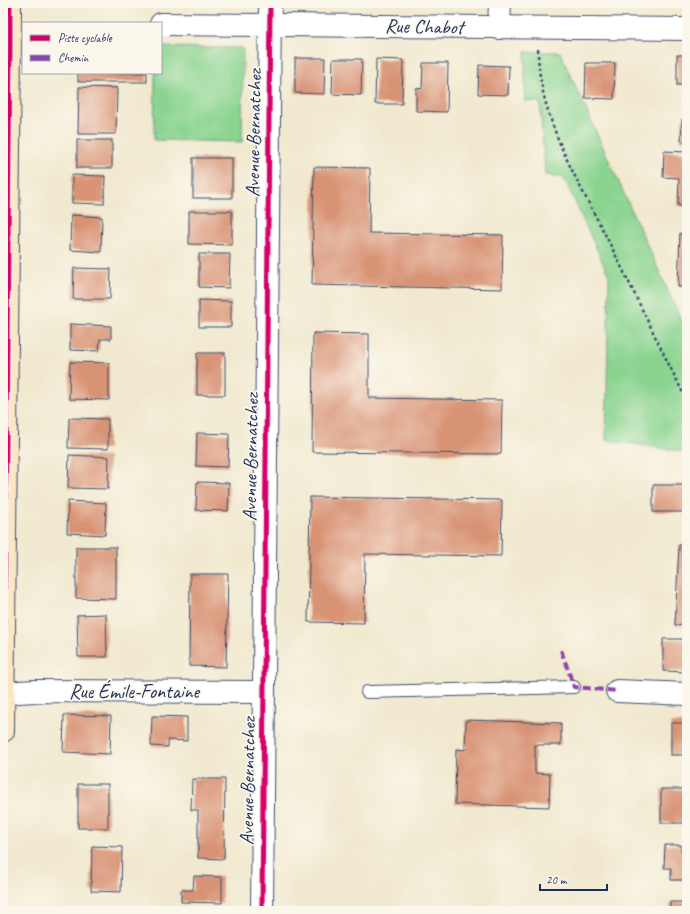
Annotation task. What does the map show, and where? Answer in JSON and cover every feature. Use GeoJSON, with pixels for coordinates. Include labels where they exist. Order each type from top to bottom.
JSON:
{"type":"FeatureCollection","features":[{"type":"Feature","properties":{"kind":"main road"},"geometry":{"type":"LineString","coordinates":[[3,731],[12,25],[10,3]]}},
{"type":"Feature","properties":{"kind":"street"},"geometry":{"type":"LineString","coordinates":[[499,28],[500,3]]}},
{"type":"Feature","properties":{"kind":"street","name":"Rue Chabot"},"geometry":{"type":"LineString","coordinates":[[162,24],[270,14],[499,28],[538,27],[687,29]]}},
{"type":"Feature","properties":{"kind":"street","name":"Avenue Bernatchez"},"geometry":{"type":"LineString","coordinates":[[262,911],[270,14]]}},
{"type":"Feature","properties":{"kind":"street","name":"Rue Émile-Fontaine"},"geometry":{"type":"LineString","coordinates":[[3,693],[35,690],[264,692]]}},
{"type":"Feature","properties":{"kind":"street"},"geometry":{"type":"LineString","coordinates":[[616,691],[687,694]]}},
{"type":"Feature","properties":{"kind":"lane"},"geometry":{"type":"LineString","coordinates":[[367,692],[574,687]]}},
{"type":"Feature","properties":{"kind":"path"},"geometry":{"type":"LineString","coordinates":[[538,27],[538,69],[545,104],[560,145],[682,391],[687,398]]}},
{"type":"Feature","properties":{"kind":"green space"},"geometry":{"type":"Polygon","coordinates":[[[162,47],[243,48],[242,142],[154,140],[155,74],[162,74],[162,47]]]}},
{"type":"Feature","properties":{"kind":"green space"},"geometry":{"type":"Polygon","coordinates":[[[525,52],[560,52],[687,333],[687,452],[606,440],[609,276],[564,178],[545,175],[540,102],[525,101],[525,52]]]}},
{"type":"Feature","properties":{"kind":"building"},"geometry":{"type":"Polygon","coordinates":[[[677,55],[687,55],[687,85],[677,85],[677,55]]]}},
{"type":"Feature","properties":{"kind":"building"},"geometry":{"type":"Polygon","coordinates":[[[295,58],[325,58],[324,94],[295,93],[295,58]]]}},
{"type":"Feature","properties":{"kind":"building"},"geometry":{"type":"Polygon","coordinates":[[[333,59],[362,59],[361,95],[332,94],[333,59]]]}},
{"type":"Feature","properties":{"kind":"building"},"geometry":{"type":"Polygon","coordinates":[[[376,59],[403,60],[402,104],[375,104],[376,59]]]}},
{"type":"Feature","properties":{"kind":"building"},"geometry":{"type":"Polygon","coordinates":[[[423,63],[448,63],[447,112],[416,111],[416,88],[422,89],[423,63]]]}},
{"type":"Feature","properties":{"kind":"building"},"geometry":{"type":"Polygon","coordinates":[[[586,63],[615,63],[614,99],[585,98],[586,63]]]}},
{"type":"Feature","properties":{"kind":"building"},"geometry":{"type":"Polygon","coordinates":[[[479,65],[509,66],[508,95],[478,94],[479,65]]]}},
{"type":"Feature","properties":{"kind":"building"},"geometry":{"type":"Polygon","coordinates":[[[78,74],[147,74],[147,82],[78,82],[78,74]]]}},
{"type":"Feature","properties":{"kind":"building"},"geometry":{"type":"Polygon","coordinates":[[[79,87],[117,88],[116,134],[78,134],[79,87]]]}},
{"type":"Feature","properties":{"kind":"building"},"geometry":{"type":"Polygon","coordinates":[[[682,119],[687,120],[687,141],[681,141],[682,119]]]}},
{"type":"Feature","properties":{"kind":"building"},"geometry":{"type":"Polygon","coordinates":[[[77,140],[112,140],[112,168],[77,168],[77,140]]]}},
{"type":"Feature","properties":{"kind":"building"},"geometry":{"type":"Polygon","coordinates":[[[664,151],[687,152],[687,206],[678,206],[679,178],[663,177],[664,151]]]}},
{"type":"Feature","properties":{"kind":"building"},"geometry":{"type":"Polygon","coordinates":[[[193,158],[232,158],[232,198],[193,198],[193,158]]]}},
{"type":"Feature","properties":{"kind":"building"},"geometry":{"type":"Polygon","coordinates":[[[314,167],[370,168],[369,233],[503,235],[502,289],[312,285],[314,167]]]}},
{"type":"Feature","properties":{"kind":"building"},"geometry":{"type":"Polygon","coordinates":[[[72,175],[105,176],[104,204],[72,203],[72,175]]]}},
{"type":"Feature","properties":{"kind":"building"},"geometry":{"type":"Polygon","coordinates":[[[189,211],[232,211],[232,245],[189,244],[189,211]]]}},
{"type":"Feature","properties":{"kind":"building"},"geometry":{"type":"Polygon","coordinates":[[[71,215],[102,217],[101,252],[70,250],[71,215]]]}},
{"type":"Feature","properties":{"kind":"building"},"geometry":{"type":"Polygon","coordinates":[[[680,233],[687,233],[687,287],[678,287],[680,233]]]}},
{"type":"Feature","properties":{"kind":"building"},"geometry":{"type":"Polygon","coordinates":[[[199,254],[230,254],[229,288],[199,287],[199,254]]]}},
{"type":"Feature","properties":{"kind":"building"},"geometry":{"type":"Polygon","coordinates":[[[74,268],[111,269],[110,299],[73,299],[74,268]]]}},
{"type":"Feature","properties":{"kind":"building"},"geometry":{"type":"Polygon","coordinates":[[[199,300],[231,301],[231,327],[199,327],[199,300]]]}},
{"type":"Feature","properties":{"kind":"building"},"geometry":{"type":"Polygon","coordinates":[[[70,324],[111,326],[111,339],[100,339],[99,351],[70,350],[70,324]]]}},
{"type":"Feature","properties":{"kind":"building"},"geometry":{"type":"Polygon","coordinates":[[[313,333],[369,334],[369,398],[502,400],[501,454],[312,452],[313,333]]]}},
{"type":"Feature","properties":{"kind":"building"},"geometry":{"type":"Polygon","coordinates":[[[197,353],[225,353],[225,395],[197,395],[197,353]]]}},
{"type":"Feature","properties":{"kind":"building"},"geometry":{"type":"Polygon","coordinates":[[[70,362],[109,363],[109,400],[69,399],[70,362]]]}},
{"type":"Feature","properties":{"kind":"building"},"geometry":{"type":"Polygon","coordinates":[[[69,418],[108,419],[108,449],[68,448],[69,418]]]}},
{"type":"Feature","properties":{"kind":"building"},"geometry":{"type":"Polygon","coordinates":[[[197,433],[229,434],[228,467],[196,466],[197,433]]]}},
{"type":"Feature","properties":{"kind":"building"},"geometry":{"type":"Polygon","coordinates":[[[69,455],[109,457],[108,489],[68,488],[69,455]]]}},
{"type":"Feature","properties":{"kind":"building"},"geometry":{"type":"Polygon","coordinates":[[[197,482],[229,483],[228,511],[196,510],[197,482]]]}},
{"type":"Feature","properties":{"kind":"building"},"geometry":{"type":"Polygon","coordinates":[[[653,485],[684,485],[684,512],[653,512],[653,485]]]}},
{"type":"Feature","properties":{"kind":"building"},"geometry":{"type":"Polygon","coordinates":[[[310,497],[502,500],[501,556],[365,554],[364,623],[308,622],[310,497]]]}},
{"type":"Feature","properties":{"kind":"building"},"geometry":{"type":"Polygon","coordinates":[[[68,501],[106,503],[105,535],[67,533],[68,501]]]}},
{"type":"Feature","properties":{"kind":"building"},"geometry":{"type":"Polygon","coordinates":[[[679,545],[687,545],[687,626],[675,625],[679,545]]]}},
{"type":"Feature","properties":{"kind":"building"},"geometry":{"type":"Polygon","coordinates":[[[76,547],[116,547],[116,599],[76,598],[76,547]]]}},
{"type":"Feature","properties":{"kind":"building"},"geometry":{"type":"Polygon","coordinates":[[[190,574],[228,574],[226,667],[189,666],[190,574]]]}},
{"type":"Feature","properties":{"kind":"building"},"geometry":{"type":"Polygon","coordinates":[[[106,614],[107,657],[78,657],[77,615],[106,614]]]}},
{"type":"Feature","properties":{"kind":"building"},"geometry":{"type":"Polygon","coordinates":[[[663,639],[687,639],[687,672],[663,671],[663,639]]]}},
{"type":"Feature","properties":{"kind":"building"},"geometry":{"type":"Polygon","coordinates":[[[64,715],[111,716],[110,754],[63,752],[64,715]]]}},
{"type":"Feature","properties":{"kind":"building"},"geometry":{"type":"Polygon","coordinates":[[[152,716],[187,717],[187,741],[168,740],[168,747],[151,746],[152,716]]]}},
{"type":"Feature","properties":{"kind":"building"},"geometry":{"type":"Polygon","coordinates":[[[466,720],[561,723],[561,745],[535,745],[535,773],[550,774],[549,807],[455,804],[456,749],[465,750],[466,720]]]}},
{"type":"Feature","properties":{"kind":"building"},"geometry":{"type":"Polygon","coordinates":[[[671,723],[687,723],[687,755],[671,755],[671,723]]]}},
{"type":"Feature","properties":{"kind":"building"},"geometry":{"type":"Polygon","coordinates":[[[192,779],[225,779],[224,859],[198,858],[198,810],[191,810],[192,779]]]}},
{"type":"Feature","properties":{"kind":"building"},"geometry":{"type":"Polygon","coordinates":[[[78,784],[108,784],[108,828],[78,828],[78,784]]]}},
{"type":"Feature","properties":{"kind":"building"},"geometry":{"type":"Polygon","coordinates":[[[661,789],[687,789],[687,823],[661,823],[661,789]]]}},
{"type":"Feature","properties":{"kind":"building"},"geometry":{"type":"Polygon","coordinates":[[[665,845],[681,845],[681,851],[687,851],[687,880],[671,880],[671,868],[664,868],[665,845]]]}},
{"type":"Feature","properties":{"kind":"building"},"geometry":{"type":"Polygon","coordinates":[[[92,846],[122,847],[121,892],[91,891],[92,846]]]}},
{"type":"Feature","properties":{"kind":"building"},"geometry":{"type":"Polygon","coordinates":[[[194,876],[222,877],[222,903],[181,902],[181,890],[193,890],[194,876]]]}},
{"type":"Feature","properties":{"kind":"building"},"geometry":{"type":"Polygon","coordinates":[[[670,902],[687,902],[687,911],[670,911],[670,902]]]}},
{"type":"Feature","properties":{"kind":"marked path"},"geometry":{"type":"LineString","coordinates":[[561,650],[574,687],[617,691]]}},
{"type":"Feature","properties":{"kind":"cycle path"},"geometry":{"type":"LineString","coordinates":[[3,731],[10,3]]}},
{"type":"Feature","properties":{"kind":"cycle path"},"geometry":{"type":"LineString","coordinates":[[262,911],[270,3]]}}]}
